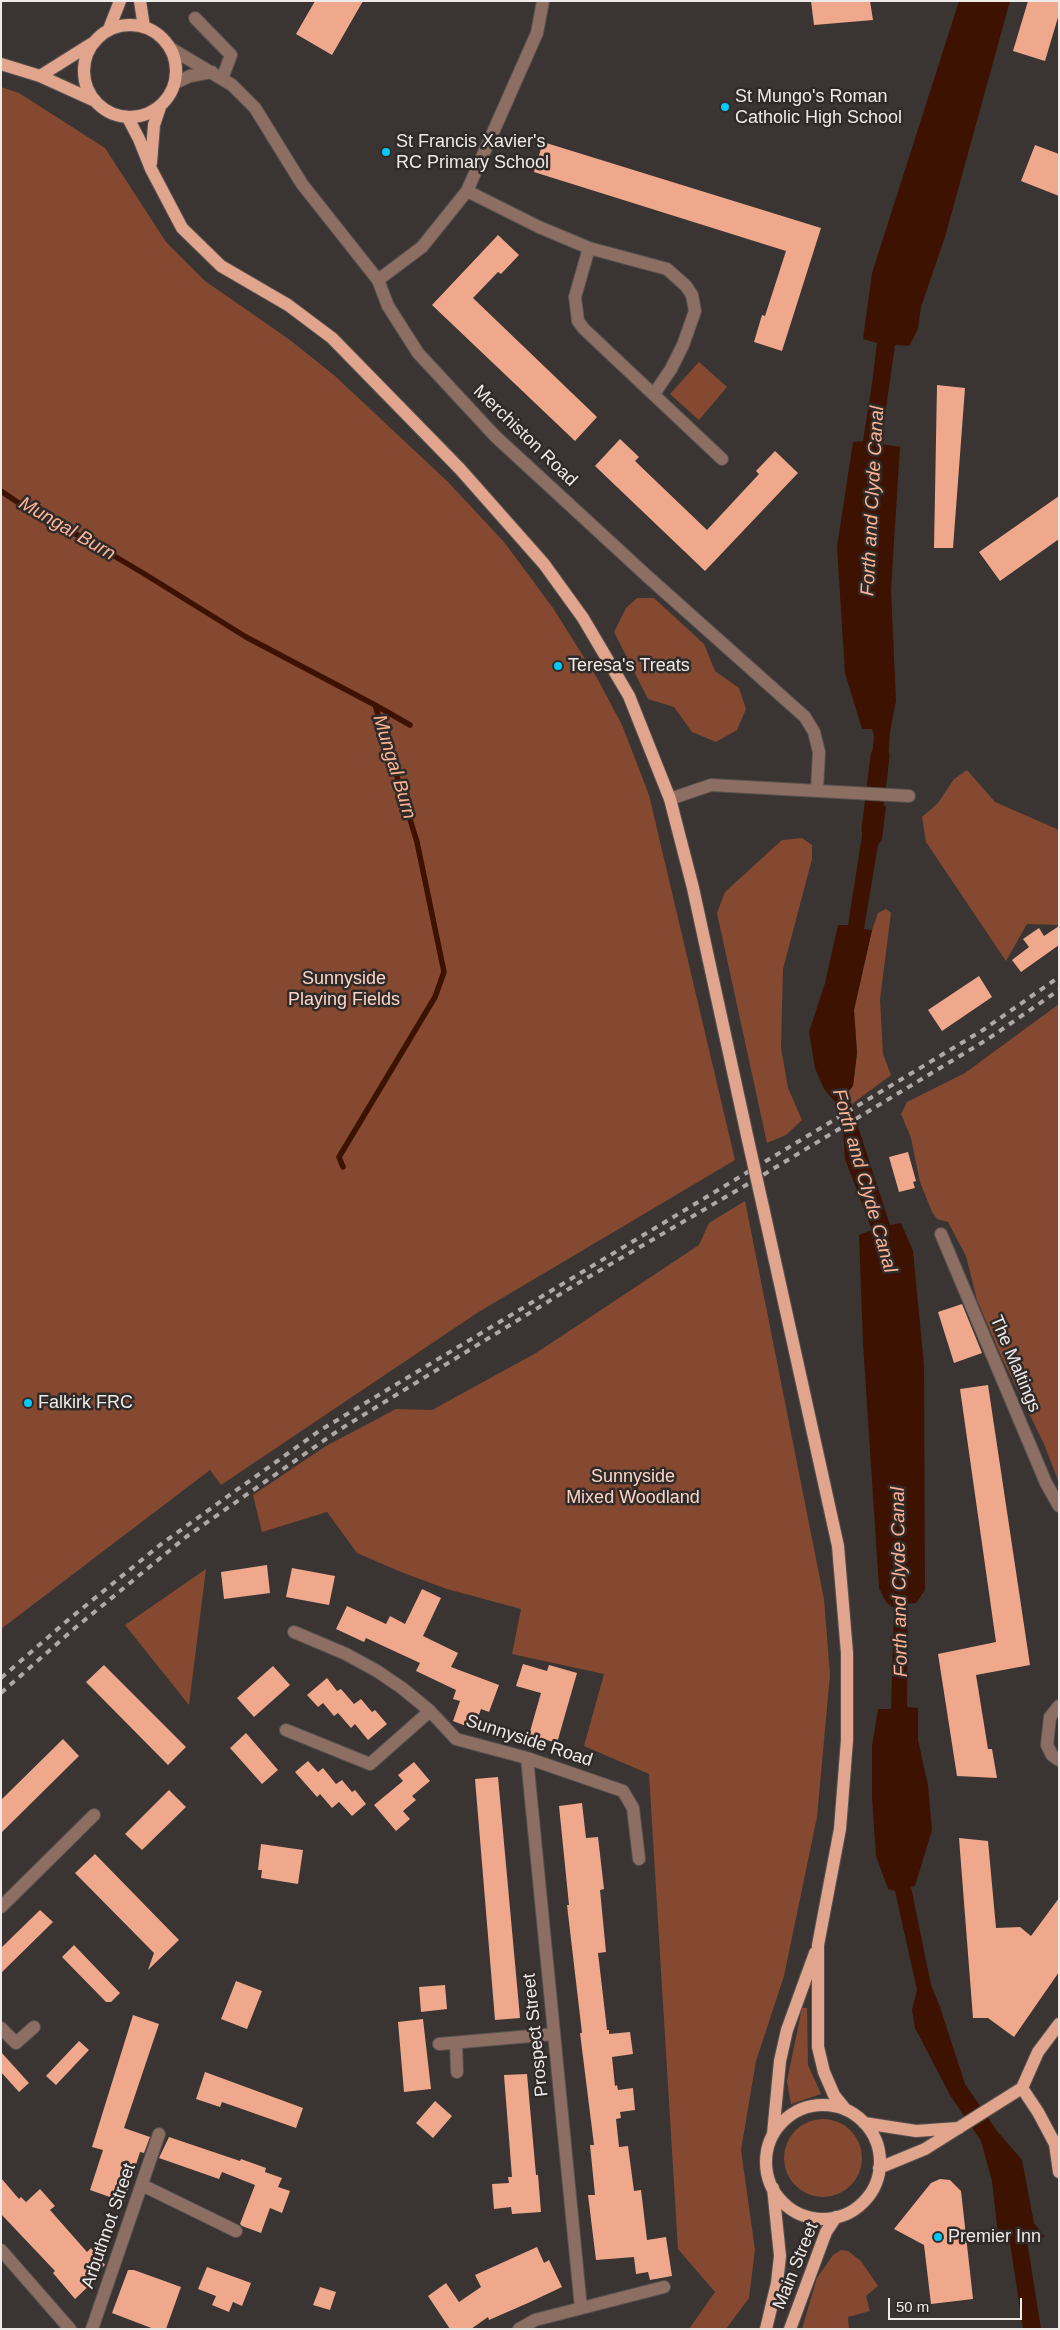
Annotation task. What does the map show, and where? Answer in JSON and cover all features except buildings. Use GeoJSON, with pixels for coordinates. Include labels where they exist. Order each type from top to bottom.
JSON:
{"type":"FeatureCollection","features":[{"type":"Feature","properties":{"kind":"main road"},"geometry":{"type":"LineString","coordinates":[[110,29],[120,1]]}},
{"type":"Feature","properties":{"kind":"main road"},"geometry":{"type":"LineString","coordinates":[[140,1],[144,27]]}},
{"type":"Feature","properties":{"kind":"main road"},"geometry":{"type":"LineString","coordinates":[[40,76],[92,44],[110,29],[127,25],[144,27],[159,35],[170,48],[176,65],[175,83],[169,96],[160,107],[154,125],[151,169]]}},
{"type":"Feature","properties":{"kind":"main road"},"geometry":{"type":"LineString","coordinates":[[92,44],[85,58],[83,72],[86,87],[93,100]]}},
{"type":"Feature","properties":{"kind":"main road"},"geometry":{"type":"LineString","coordinates":[[1,64],[40,76],[93,100],[109,113],[128,118],[144,115],[160,107]]}},
{"type":"Feature","properties":{"kind":"main road"},"geometry":{"type":"LineString","coordinates":[[128,118],[139,138],[151,169],[182,228],[221,266],[288,305],[332,338],[460,468],[544,564],[583,618],[629,696],[670,799],[693,888],[838,1546],[847,1653],[847,1740],[840,1828],[818,1945],[787,2030],[780,2061],[773,2134],[767,2152],[767,2171],[773,2188],[784,2204],[800,2214],[817,2219],[836,2217],[853,2210],[867,2198],[876,2182],[879,2168],[878,2147],[872,2132],[855,2114],[838,2106],[820,2105],[800,2110],[785,2119],[773,2134]]}},
{"type":"Feature","properties":{"kind":"main road"},"geometry":{"type":"LineString","coordinates":[[818,1945],[818,2047],[827,2080],[834,2095],[846,2110]]}},
{"type":"Feature","properties":{"kind":"main road"},"geometry":{"type":"LineString","coordinates":[[879,2168],[925,2149],[1022,2088],[1038,2052],[1059,2024]]}},
{"type":"Feature","properties":{"kind":"main road"},"geometry":{"type":"LineString","coordinates":[[1022,2088],[1038,2112],[1055,2144],[1059,2172]]}},
{"type":"Feature","properties":{"kind":"main road"},"geometry":{"type":"LineString","coordinates":[[864,2123],[916,2131],[960,2128]]}},
{"type":"Feature","properties":{"kind":"main road","name":"Main Street"},"geometry":{"type":"LineString","coordinates":[[766,2329],[777,2283],[780,2256],[773,2188]]}},
{"type":"Feature","properties":{"kind":"main road","name":"Main Street"},"geometry":{"type":"LineString","coordinates":[[790,2329],[826,2232],[836,2217]]}},
{"type":"Feature","properties":{"kind":"street"},"geometry":{"type":"LineString","coordinates":[[378,280],[422,247],[467,191],[536,33],[543,1]]}},
{"type":"Feature","properties":{"kind":"street"},"geometry":{"type":"LineString","coordinates":[[175,83],[190,76],[217,75],[231,55],[195,18]]}},
{"type":"Feature","properties":{"kind":"street","name":"Merchiston Road"},"geometry":{"type":"LineString","coordinates":[[170,48],[217,75],[255,108],[302,184],[378,280],[388,306],[418,353],[495,436],[647,576],[805,716],[814,732],[820,752],[817,790]]}},
{"type":"Feature","properties":{"kind":"street"},"geometry":{"type":"LineString","coordinates":[[467,191],[539,228],[589,248],[667,269],[686,286],[692,295],[695,311],[683,344],[671,369],[654,394]]}},
{"type":"Feature","properties":{"kind":"street"},"geometry":{"type":"LineString","coordinates":[[589,248],[575,297],[578,320],[584,329],[722,459]]}},
{"type":"Feature","properties":{"kind":"street"},"geometry":{"type":"LineString","coordinates":[[670,799],[711,786],[862,792],[909,796]]}},
{"type":"Feature","properties":{"kind":"street","name":"The Maltings"},"geometry":{"type":"LineString","coordinates":[[940,1234],[1046,1483],[1059,1506]]}},
{"type":"Feature","properties":{"kind":"street","name":"Sunnyside Road"},"geometry":{"type":"LineString","coordinates":[[294,1632],[346,1654],[377,1671],[430,1711],[456,1739],[527,1758],[623,1791],[633,1808],[639,1859]]}},
{"type":"Feature","properties":{"kind":"street"},"geometry":{"type":"LineString","coordinates":[[1059,1706],[1050,1717],[1047,1745],[1052,1756],[1059,1760]]}},
{"type":"Feature","properties":{"kind":"street"},"geometry":{"type":"LineString","coordinates":[[286,1730],[370,1764],[430,1711]]}},
{"type":"Feature","properties":{"kind":"street","name":"Prospect Street"},"geometry":{"type":"LineString","coordinates":[[527,1758],[580,2308]]}},
{"type":"Feature","properties":{"kind":"street"},"geometry":{"type":"LineString","coordinates":[[1,1907],[94,1815]]}},
{"type":"Feature","properties":{"kind":"street"},"geometry":{"type":"LineString","coordinates":[[1,2028],[16,2043],[34,2026]]}},
{"type":"Feature","properties":{"kind":"street"},"geometry":{"type":"LineString","coordinates":[[439,2044],[554,2034]]}},
{"type":"Feature","properties":{"kind":"street"},"geometry":{"type":"LineString","coordinates":[[456,2043],[457,2072]]}},
{"type":"Feature","properties":{"kind":"street","name":"Arbuthnot Street"},"geometry":{"type":"LineString","coordinates":[[92,2329],[159,2134]]}},
{"type":"Feature","properties":{"kind":"street"},"geometry":{"type":"LineString","coordinates":[[142,2185],[236,2231]]}},
{"type":"Feature","properties":{"kind":"street"},"geometry":{"type":"LineString","coordinates":[[1,2250],[70,2329]]}},
{"type":"Feature","properties":{"kind":"street"},"geometry":{"type":"LineString","coordinates":[[519,2329],[535,2320],[664,2287]]}},
{"type":"Feature","properties":{"kind":"green space","name":"Sunnyside Playing Fields"},"geometry":{"type":"Polygon","coordinates":[[[1,87],[19,93],[105,148],[166,242],[205,281],[290,340],[335,376],[448,482],[504,542],[553,608],[597,678],[622,725],[649,795],[735,1160],[477,1313],[221,1485],[210,1470],[1,1629],[1,87]]]}},
{"type":"Feature","properties":{"kind":"green space"},"geometry":{"type":"Polygon","coordinates":[[[699,362],[727,387],[699,420],[670,394],[699,362]]]}},
{"type":"Feature","properties":{"kind":"green space"},"geometry":{"type":"Polygon","coordinates":[[[637,598],[654,598],[704,644],[715,671],[739,688],[746,709],[737,730],[716,742],[692,732],[674,707],[648,699],[614,632],[626,608],[637,598]]]}},
{"type":"Feature","properties":{"kind":"green space"},"geometry":{"type":"Polygon","coordinates":[[[967,770],[995,802],[1059,830],[1059,925],[1027,924],[1006,961],[926,842],[922,817],[938,803],[954,779],[967,770]]]}},
{"type":"Feature","properties":{"kind":"green space"},"geometry":{"type":"Polygon","coordinates":[[[802,838],[812,845],[812,859],[783,969],[781,1048],[788,1088],[802,1120],[786,1135],[767,1143],[717,913],[725,892],[782,840],[802,838]]]}},
{"type":"Feature","properties":{"kind":"green space"},"geometry":{"type":"Polygon","coordinates":[[[886,909],[891,913],[880,999],[883,1054],[891,1075],[852,1104],[847,1093],[853,1086],[857,1053],[854,1010],[872,930],[878,913],[886,909]]]}},
{"type":"Feature","properties":{"kind":"green space"},"geometry":{"type":"Polygon","coordinates":[[[1059,1004],[1059,1483],[1044,1444],[1002,1358],[977,1300],[966,1256],[948,1222],[937,1219],[932,1212],[920,1182],[911,1138],[901,1114],[907,1102],[965,1073],[1059,1004]]]}},
{"type":"Feature","properties":{"kind":"green space","name":"Sunnyside Mixed Woodland"},"geometry":{"type":"Polygon","coordinates":[[[745,1201],[824,1599],[830,1675],[817,1817],[784,1976],[756,2061],[741,2150],[755,2250],[749,2298],[726,2329],[689,2329],[715,2292],[678,2249],[649,1774],[584,1746],[604,1674],[512,1654],[521,1609],[447,1589],[357,1553],[327,1512],[262,1532],[253,1495],[326,1446],[396,1409],[432,1410],[536,1353],[699,1245],[709,1223],[745,1201]]]}},
{"type":"Feature","properties":{"kind":"green space"},"geometry":{"type":"Polygon","coordinates":[[[206,1569],[189,1705],[125,1625],[206,1569]]]}},
{"type":"Feature","properties":{"kind":"green space"},"geometry":{"type":"Polygon","coordinates":[[[802,2008],[807,2008],[808,2065],[821,2094],[791,2104],[787,2081],[802,2008]]]}},
{"type":"Feature","properties":{"kind":"green space"},"geometry":{"type":"Polygon","coordinates":[[[823,2119],[838,2122],[851,2130],[859,2143],[862,2158],[859,2173],[851,2186],[838,2194],[823,2197],[808,2194],[795,2186],[787,2173],[784,2158],[787,2143],[795,2130],[808,2122],[823,2119]]]}},
{"type":"Feature","properties":{"kind":"green space"},"geometry":{"type":"Polygon","coordinates":[[[841,2250],[848,2251],[861,2261],[878,2286],[866,2296],[870,2311],[848,2317],[849,2329],[802,2329],[817,2278],[833,2255],[841,2250]]]}},
{"type":"Feature","properties":{"kind":"water"},"geometry":{"type":"Polygon","coordinates":[[[959,1],[1010,1],[945,237],[921,307],[918,329],[909,346],[895,345],[881,444],[900,447],[891,590],[896,701],[890,732],[887,781],[870,779],[874,736],[872,729],[862,729],[845,673],[837,547],[853,442],[863,441],[873,377],[877,343],[863,339],[872,273],[959,1]]]}},
{"type":"Feature","properties":{"kind":"water"},"geometry":{"type":"Polygon","coordinates":[[[867,804],[886,806],[882,839],[878,845],[864,929],[872,930],[854,1010],[857,1053],[853,1086],[847,1093],[890,1225],[901,1223],[913,1251],[924,1365],[925,1590],[916,1603],[908,1604],[907,1707],[918,1708],[918,1740],[928,1785],[932,1830],[915,1886],[911,1887],[931,1985],[965,2084],[997,2131],[1022,2160],[1034,2223],[1045,2237],[1027,2241],[1041,2329],[1023,2329],[1010,2243],[999,2243],[992,2181],[981,2141],[950,2095],[915,2028],[912,2010],[917,1990],[895,1891],[888,1889],[876,1856],[872,1796],[872,1746],[878,1709],[891,1709],[894,1608],[886,1602],[879,1588],[863,1343],[859,1235],[872,1230],[845,1159],[843,1127],[836,1103],[824,1089],[815,1068],[809,1032],[825,983],[838,925],[848,925],[867,804]]]}},
{"type":"Feature","properties":{"kind":"waterway","name":"Mungal Burn"},"geometry":{"type":"LineString","coordinates":[[1,491],[29,510],[87,540],[143,573],[246,637],[375,705],[417,842],[444,972],[435,997],[339,1157],[343,1167]]}},
{"type":"Feature","properties":{"kind":"waterway"},"geometry":{"type":"LineString","coordinates":[[375,705],[410,725]]}},
{"type":"Feature","properties":{"kind":"waterway","name":"Forth and Clyde Canal"},"geometry":{"type":"LineString","coordinates":[[871,830],[880,756]]}},
{"type":"Feature","properties":{"kind":"railway"},"geometry":{"type":"LineString","coordinates":[[1,1678],[68,1620],[160,1545],[319,1431],[983,1030],[1059,977]]}},
{"type":"Feature","properties":{"kind":"railway"},"geometry":{"type":"LineString","coordinates":[[1,1693],[75,1628],[186,1537],[339,1430],[580,1282],[753,1181],[988,1039],[1059,990]]}},
{"type":"Feature","properties":{"kind":"place","name":"St Mungo's Roman Catholic High School"},"geometry":{"type":"Point","coordinates":[725,107]}},
{"type":"Feature","properties":{"kind":"place","name":"St Francis Xavier's RC Primary School"},"geometry":{"type":"Point","coordinates":[386,152]}},
{"type":"Feature","properties":{"kind":"place","name":"Teresa's Treats"},"geometry":{"type":"Point","coordinates":[558,666]}},
{"type":"Feature","properties":{"kind":"place","name":"Falkirk FRC"},"geometry":{"type":"Point","coordinates":[28,1403]}},
{"type":"Feature","properties":{"kind":"place","name":"Premier Inn"},"geometry":{"type":"Point","coordinates":[938,2237]}}]}
